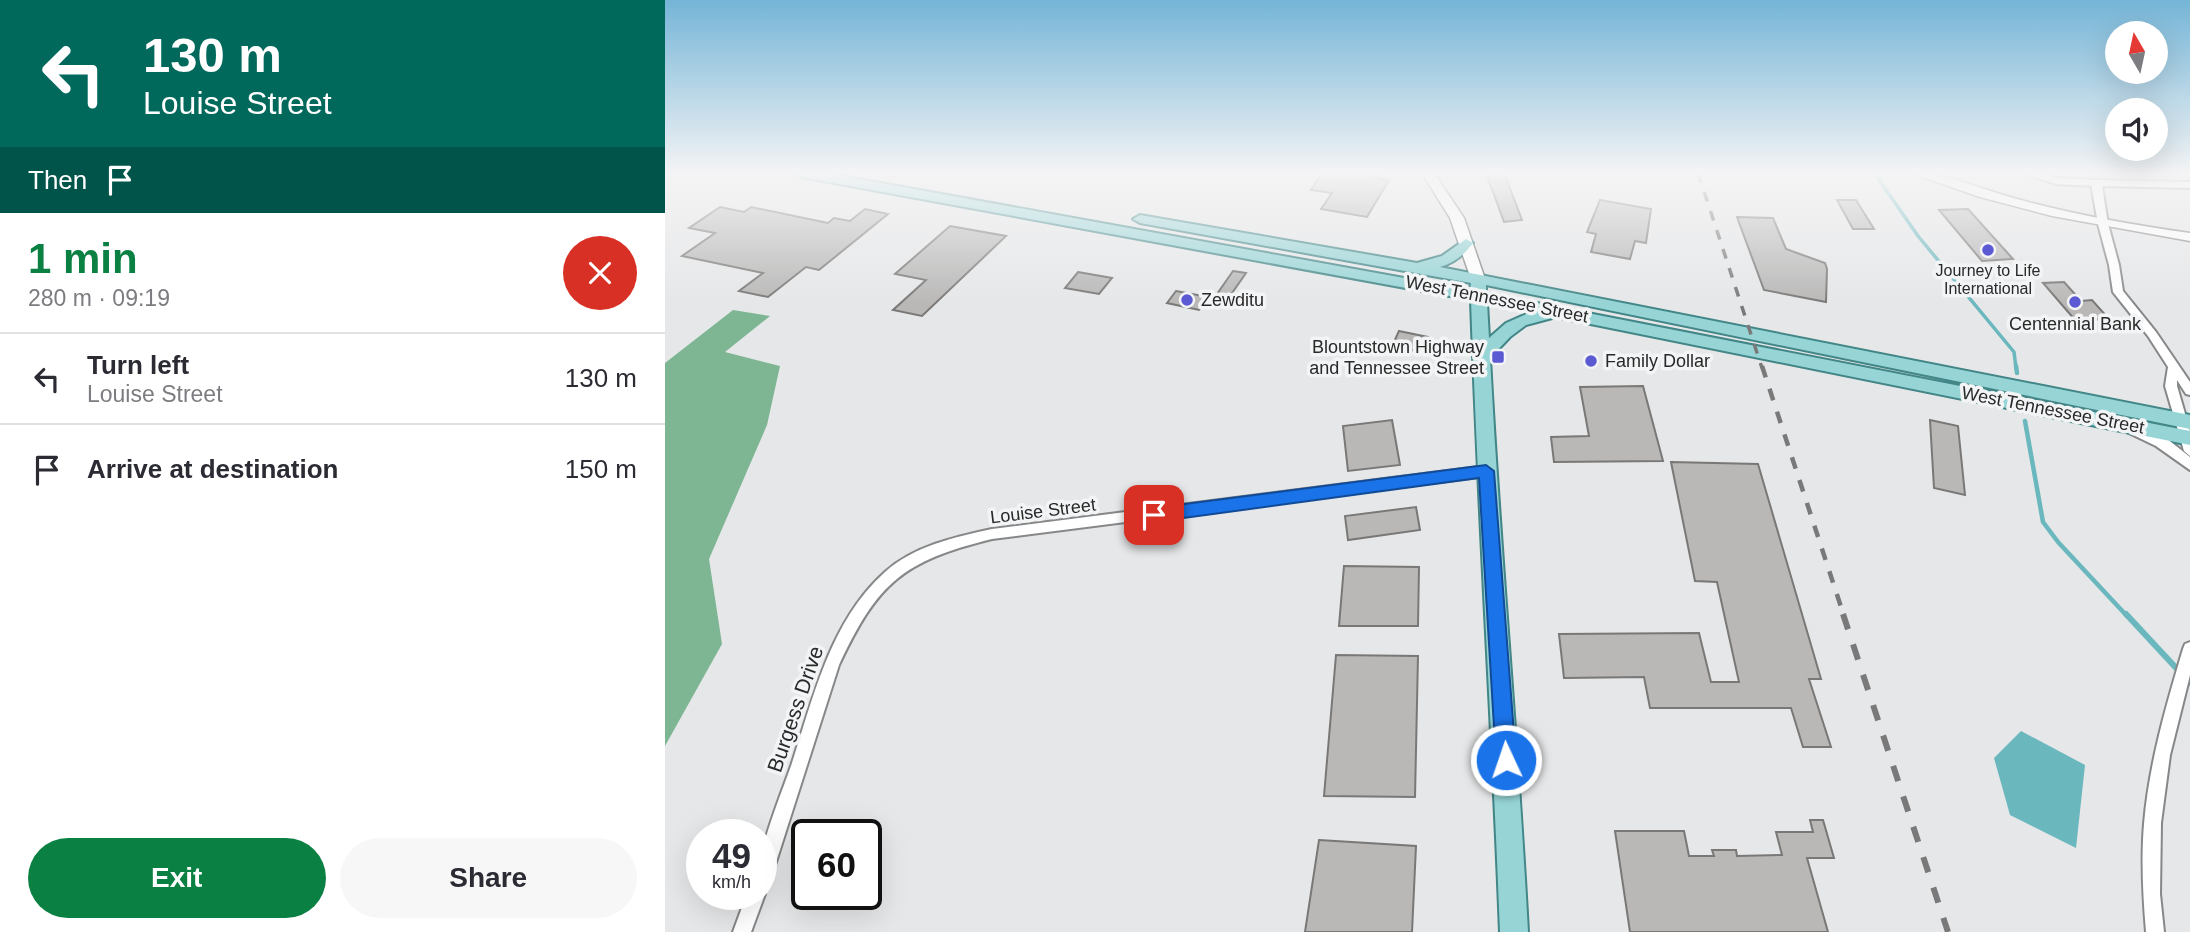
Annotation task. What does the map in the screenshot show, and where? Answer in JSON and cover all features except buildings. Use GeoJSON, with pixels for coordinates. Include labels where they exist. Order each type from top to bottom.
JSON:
{"type":"FeatureCollection","features":[{"type":"Feature","properties":{"kind":"main road","name":"West Tennessee Street"},"geometry":{"type":"LineString","coordinates":[[1090,216],[1478,287],[1957,383],[2126,425],[2187,434]]}},
{"type":"Feature","properties":{"kind":"main road","name":"West Tennessee Street"},"geometry":{"type":"LineString","coordinates":[[1093,216],[1413,267],[1571,314],[1924,384],[1990,382],[2187,434]]}},
{"type":"Feature","properties":{"kind":"main road"},"geometry":{"type":"LineString","coordinates":[[1456,216],[1478,287],[1486,471],[1505,733],[1514,932]]}},
{"type":"Feature","properties":{"kind":"main road"},"geometry":{"type":"LineString","coordinates":[[2071,216],[2190,237]]}},
{"type":"Feature","properties":{"kind":"main road"},"geometry":{"type":"LineString","coordinates":[[1413,267],[1437,265],[1448,260],[1457,255],[1465,243]]}},
{"type":"Feature","properties":{"kind":"main road"},"geometry":{"type":"LineString","coordinates":[[1483,355],[1504,331],[1519,321],[1542,314],[1571,314]]}},
{"type":"Feature","properties":{"kind":"street"},"geometry":{"type":"LineString","coordinates":[[2102,216],[2118,292],[2190,391]]}},
{"type":"Feature","properties":{"kind":"street"},"geometry":{"type":"LineString","coordinates":[[2173,368],[2171,386],[2187,434]]}},
{"type":"Feature","properties":{"kind":"street"},"geometry":{"type":"LineString","coordinates":[[2126,425],[2161,442],[2190,465]]}},
{"type":"Feature","properties":{"kind":"street","name":"Louise Street"},"geometry":{"type":"LineString","coordinates":[[900,566],[931,549],[992,534],[1486,471]]}},
{"type":"Feature","properties":{"kind":"street","name":"Burgess Drive"},"geometry":{"type":"LineString","coordinates":[[777,832],[832,664],[842,642],[870,597],[900,566]]}},
{"type":"Feature","properties":{"kind":"street"},"geometry":{"type":"LineString","coordinates":[[2155,932],[2149,867],[2153,807],[2170,720],[2190,649]]}},
{"type":"Feature","properties":{"kind":"street"},"geometry":{"type":"LineString","coordinates":[[742,932],[750,910]]}},
{"type":"Feature","properties":{"kind":"green space"},"geometry":{"type":"Polygon","coordinates":[[[733,310],[770,316],[725,352],[780,366],[767,425],[709,559],[722,644],[665,746],[665,363],[733,310]]]}},
{"type":"Feature","properties":{"kind":"water"},"geometry":{"type":"Polygon","coordinates":[[[2021,731],[2085,765],[2076,848],[2010,815],[1994,758],[2021,731]]]}},
{"type":"Feature","properties":{"kind":"waterway"},"geometry":{"type":"LineString","coordinates":[[1904,216],[2014,352],[2016,368]]}},
{"type":"Feature","properties":{"kind":"waterway"},"geometry":{"type":"LineString","coordinates":[[2016,366],[2017,373]]}},
{"type":"Feature","properties":{"kind":"waterway"},"geometry":{"type":"LineString","coordinates":[[2025,421],[2043,522],[2058,542],[2127,616]]}},
{"type":"Feature","properties":{"kind":"waterway"},"geometry":{"type":"LineString","coordinates":[[2126,614],[2190,683]]}},
{"type":"Feature","properties":{"kind":"railway"},"geometry":{"type":"LineString","coordinates":[[1712,216],[1762,368]]}},
{"type":"Feature","properties":{"kind":"railway"},"geometry":{"type":"LineString","coordinates":[[1762,366],[1844,616]]}},
{"type":"Feature","properties":{"kind":"railway"},"geometry":{"type":"LineString","coordinates":[[1843,614],[1948,932]]}},
{"type":"Feature","properties":{"kind":"place","name":"Journey to Life International"},"geometry":{"type":"Point","coordinates":[1988,250]}},
{"type":"Feature","properties":{"kind":"place","name":"Zewditu"},"geometry":{"type":"Point","coordinates":[1187,300]}},
{"type":"Feature","properties":{"kind":"place","name":"Centennial Bank"},"geometry":{"type":"Point","coordinates":[2075,302]}},
{"type":"Feature","properties":{"kind":"place","name":"Blountstown Highway and Tennessee Street"},"geometry":{"type":"Point","coordinates":[1498,357]}},
{"type":"Feature","properties":{"kind":"place","name":"Family Dollar"},"geometry":{"type":"Point","coordinates":[1591,361]}},
{"type":"Feature","properties":{"kind":"route"},"geometry":{"type":"LineString","coordinates":[[1154,515],[1486,471],[1506,760]]}}]}
